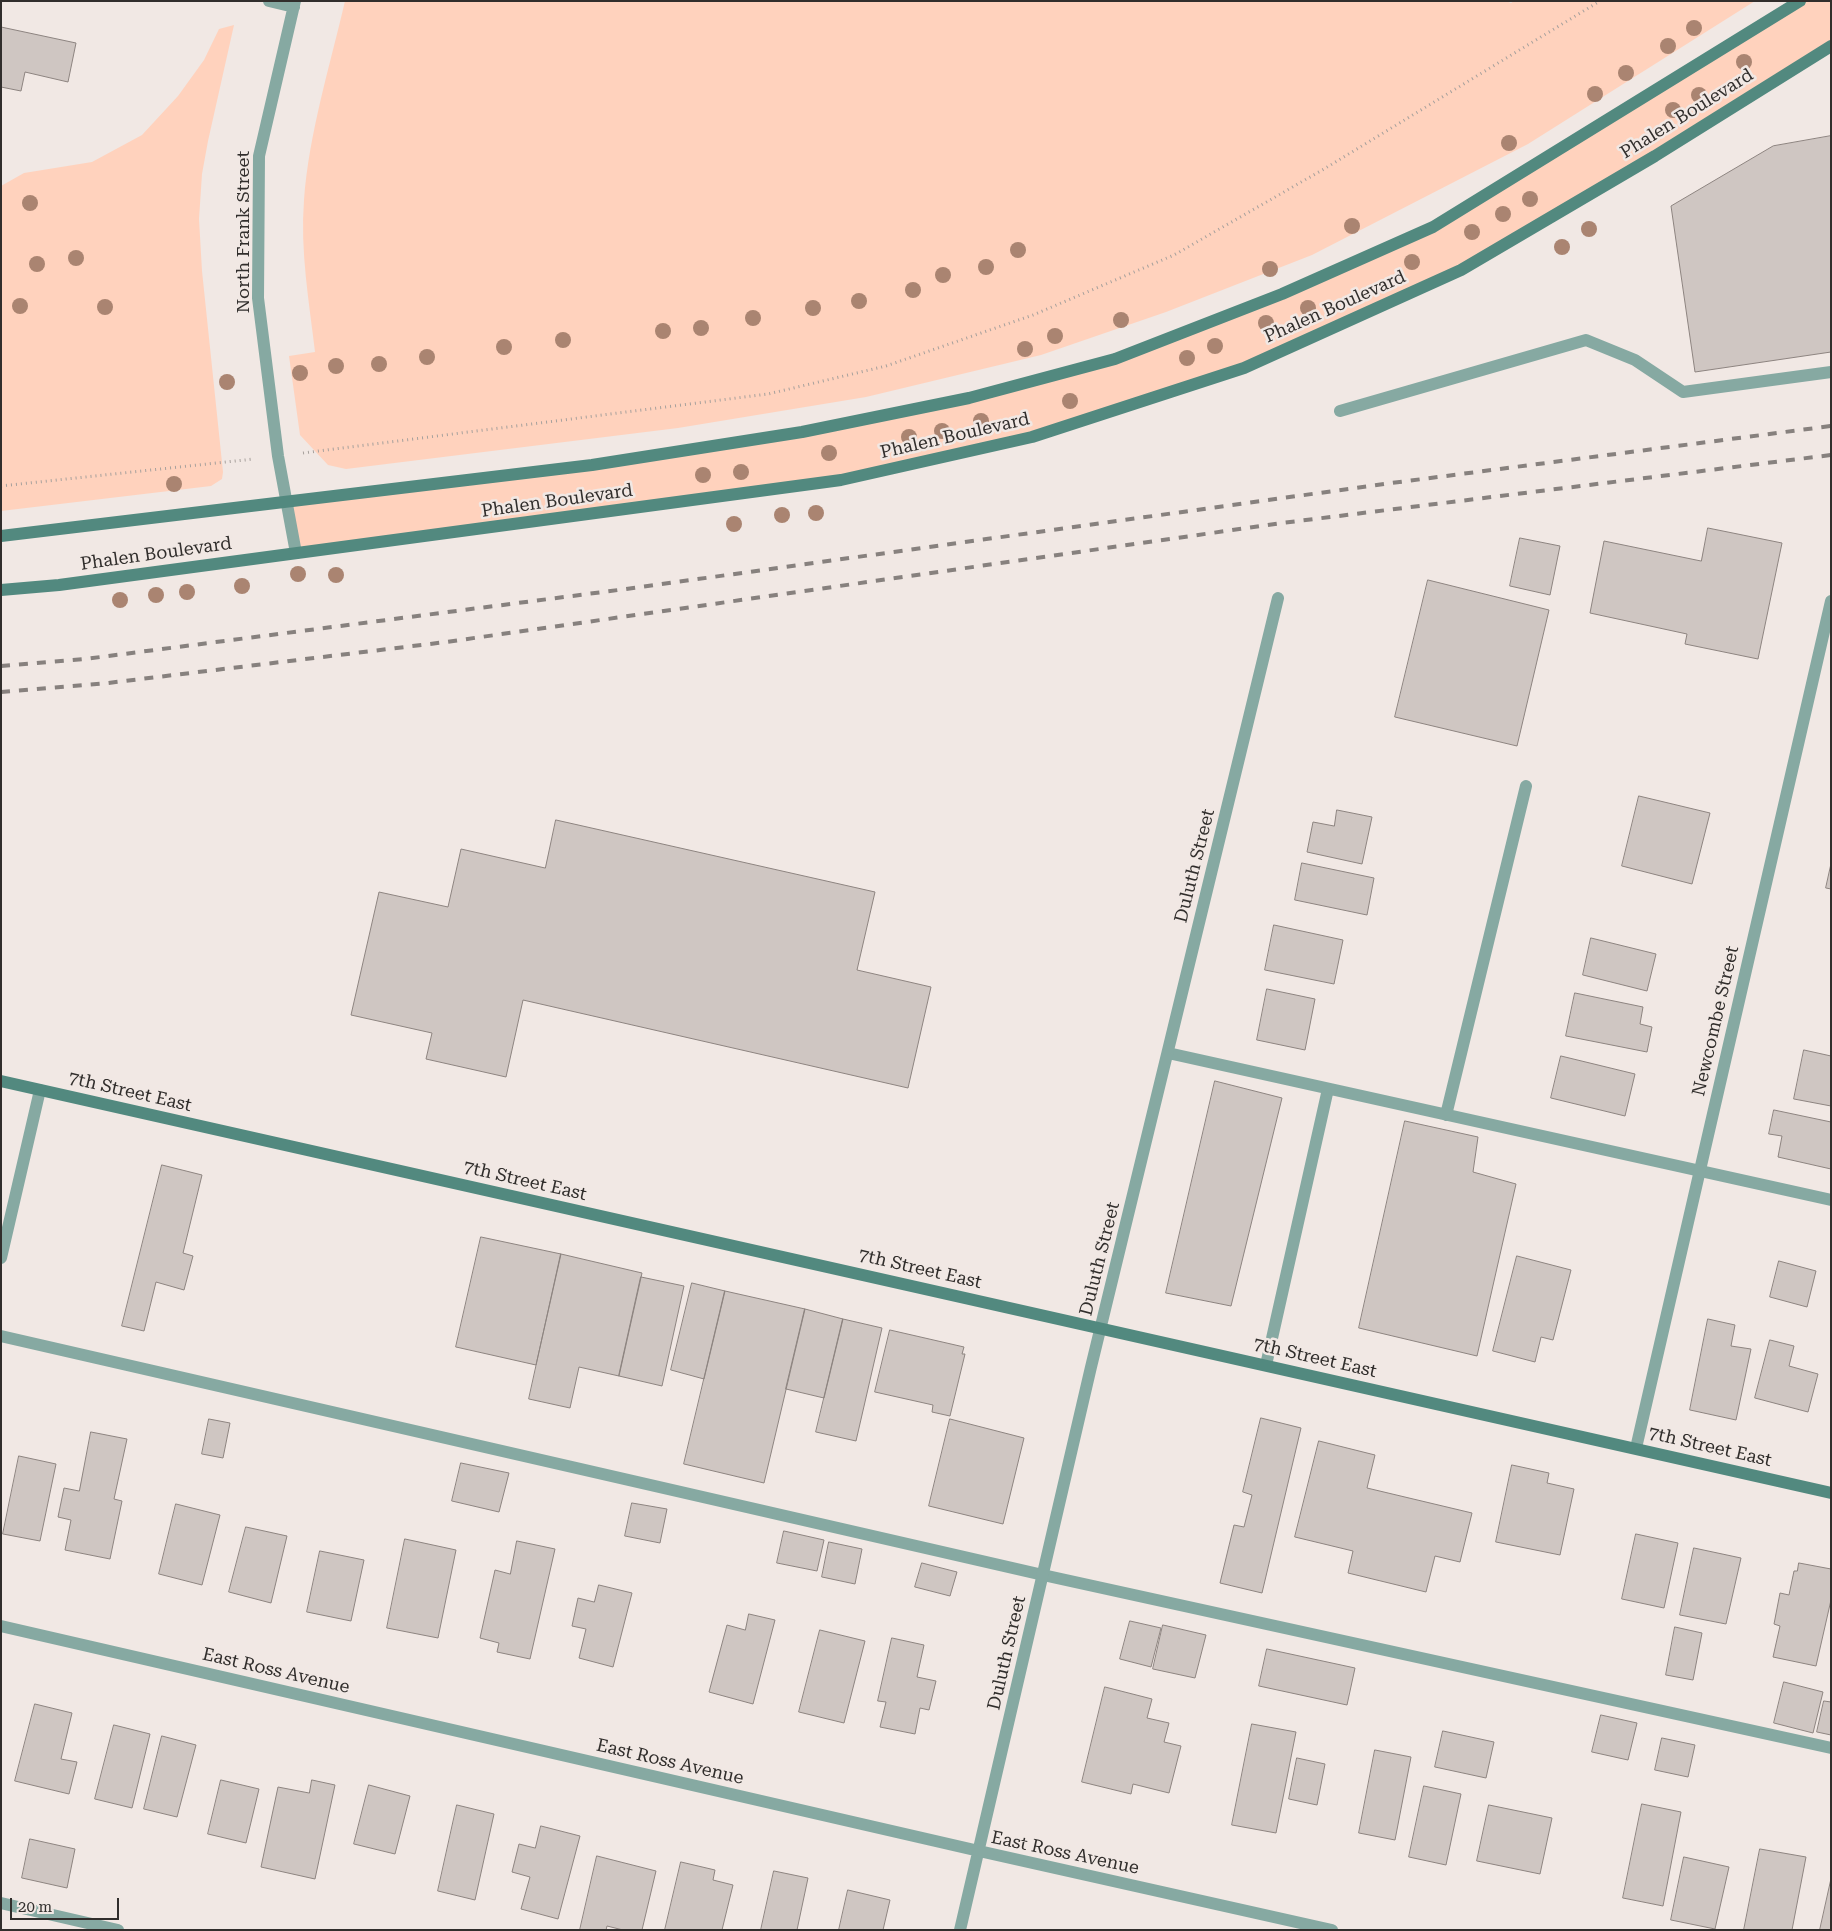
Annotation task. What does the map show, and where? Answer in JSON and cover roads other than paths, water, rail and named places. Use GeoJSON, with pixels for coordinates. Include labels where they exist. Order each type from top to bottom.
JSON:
{"type":"FeatureCollection","features":[{"type":"Feature","properties":{"kind":"main road","name":"Phalen Boulevard"},"geometry":{"type":"LineString","coordinates":[[1,536],[592,465],[802,432],[969,398],[1115,359],[1282,294],[1433,227],[1800,1]]}},
{"type":"Feature","properties":{"kind":"main road","name":"Phalen Boulevard"},"geometry":{"type":"LineString","coordinates":[[1,590],[59,585],[841,480],[1032,437],[1244,368],[1461,270],[1655,156],[1831,46]]}},
{"type":"Feature","properties":{"kind":"main road","name":"7th Street East"},"geometry":{"type":"LineString","coordinates":[[1,1081],[1831,1493]]}},
{"type":"Feature","properties":{"kind":"street"},"geometry":{"type":"LineString","coordinates":[[269,1],[294,4]]}},
{"type":"Feature","properties":{"kind":"street","name":"North Frank Street"},"geometry":{"type":"LineString","coordinates":[[294,4],[259,156],[258,298],[278,456],[296,553]]}},
{"type":"Feature","properties":{"kind":"street"},"geometry":{"type":"LineString","coordinates":[[1340,411],[1586,340],[1635,360],[1683,392],[1831,372]]}},
{"type":"Feature","properties":{"kind":"street","name":"Duluth Street"},"geometry":{"type":"LineString","coordinates":[[960,1930],[1101,1328],[1278,598]]}},
{"type":"Feature","properties":{"kind":"street","name":"Newcombe Street"},"geometry":{"type":"LineString","coordinates":[[1636,1448],[1831,601]]}},
{"type":"Feature","properties":{"kind":"street"},"geometry":{"type":"LineString","coordinates":[[1446,1115],[1526,786]]}},
{"type":"Feature","properties":{"kind":"street"},"geometry":{"type":"LineString","coordinates":[[1168,1053],[1831,1200]]}},
{"type":"Feature","properties":{"kind":"street"},"geometry":{"type":"LineString","coordinates":[[1266,1365],[1328,1089]]}},
{"type":"Feature","properties":{"kind":"street"},"geometry":{"type":"LineString","coordinates":[[1,1258],[40,1090]]}},
{"type":"Feature","properties":{"kind":"street"},"geometry":{"type":"LineString","coordinates":[[1,1336],[1043,1575],[1831,1748]]}},
{"type":"Feature","properties":{"kind":"street","name":"East Ross Avenue"},"geometry":{"type":"LineString","coordinates":[[1,1626],[979,1852],[1332,1930]]}},
{"type":"Feature","properties":{"kind":"street"},"geometry":{"type":"LineString","coordinates":[[1,1904],[118,1930]]}},
{"type":"Feature","properties":{"kind":"railway"},"geometry":{"type":"LineString","coordinates":[[1,666],[85,659],[626,589],[1384,484],[1831,426]]}},
{"type":"Feature","properties":{"kind":"railway"},"geometry":{"type":"LineString","coordinates":[[1,692],[108,683],[446,642],[1282,523],[1831,455]]}}]}
